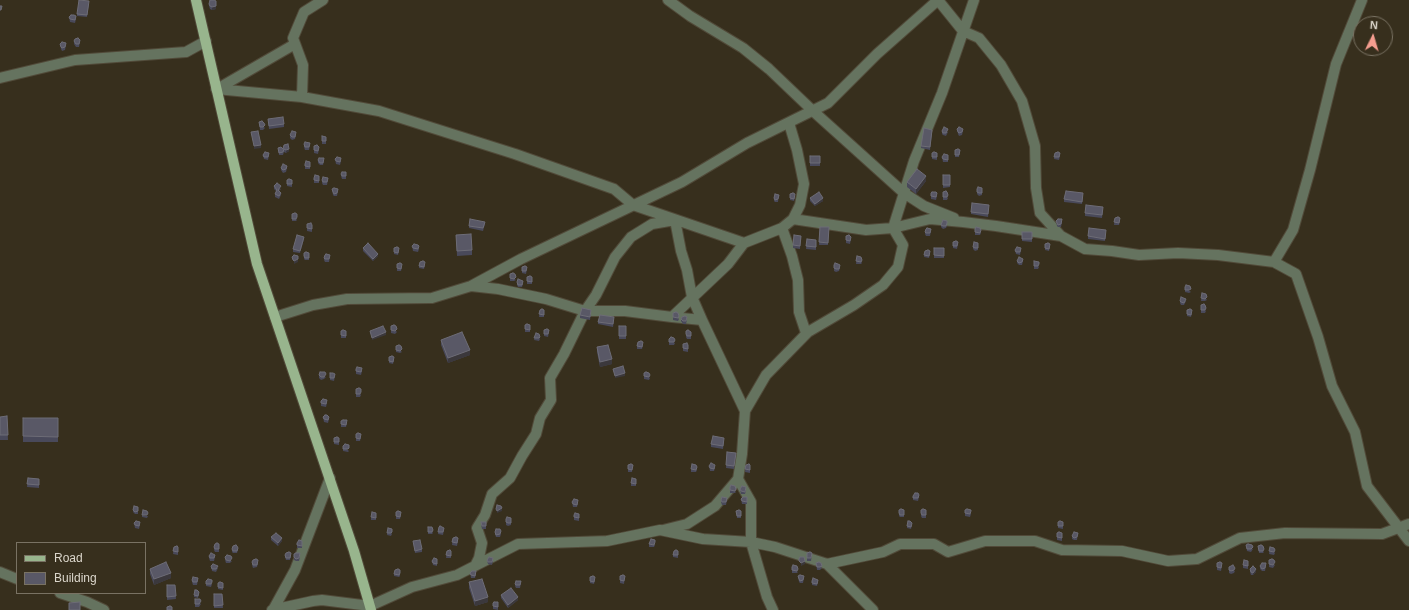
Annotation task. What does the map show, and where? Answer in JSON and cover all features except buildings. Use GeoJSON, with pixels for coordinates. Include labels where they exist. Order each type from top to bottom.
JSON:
{"type":"FeatureCollection","features":[{"type":"Feature","properties":{"kind":"main road"},"geometry":{"type":"LineString","coordinates":[[196,0],[257,264],[354,551],[370,608]]}},
{"type":"Feature","properties":{"kind":"street"},"geometry":{"type":"LineString","coordinates":[[302,97],[303,65],[293,38],[304,12],[323,0]]}},
{"type":"Feature","properties":{"kind":"street"},"geometry":{"type":"LineString","coordinates":[[668,0],[690,16],[743,48],[769,69],[812,111],[904,193],[924,206],[963,222]]}},
{"type":"Feature","properties":{"kind":"street"},"geometry":{"type":"LineString","coordinates":[[275,317],[313,305],[347,299],[432,298],[471,286],[521,259],[682,182],[748,143],[828,103],[877,54],[938,0],[963,31],[978,38],[1001,65],[1022,101],[1035,146],[1036,188],[1040,213],[1061,236],[1085,250],[1112,251],[1139,255],[1178,253],[1218,255],[1274,262],[1296,274],[1318,337],[1332,386],[1355,432],[1367,486],[1404,526],[1409,542]]}},
{"type":"Feature","properties":{"kind":"street"},"geometry":{"type":"LineString","coordinates":[[272,610],[322,600],[370,608],[412,587],[457,575],[518,544],[608,541],[686,524],[715,506],[738,479],[742,454],[745,411],[766,375],[808,332],[854,305],[883,285],[898,267],[903,245],[893,228],[914,161],[942,93],[974,0]]}},
{"type":"Feature","properties":{"kind":"street"},"geometry":{"type":"LineString","coordinates":[[1274,262],[1293,230],[1310,170],[1336,64],[1362,0]]}},
{"type":"Feature","properties":{"kind":"street"},"geometry":{"type":"LineString","coordinates":[[0,78],[75,60],[186,52],[206,41]]}},
{"type":"Feature","properties":{"kind":"street"},"geometry":{"type":"LineString","coordinates":[[216,89],[295,44]]}},
{"type":"Feature","properties":{"kind":"street"},"geometry":{"type":"LineString","coordinates":[[216,89],[302,97],[379,111],[515,154],[614,189],[633,205],[744,243]]}},
{"type":"Feature","properties":{"kind":"street"},"geometry":{"type":"LineString","coordinates":[[672,317],[728,264],[744,243],[782,228],[793,219],[800,205],[804,184],[797,150],[789,123]]}},
{"type":"Feature","properties":{"kind":"street"},"geometry":{"type":"LineString","coordinates":[[793,219],[866,230],[893,228],[930,219],[996,226],[1061,236]]}},
{"type":"Feature","properties":{"kind":"street"},"geometry":{"type":"LineString","coordinates":[[675,220],[692,297],[745,411]]}},
{"type":"Feature","properties":{"kind":"street"},"geometry":{"type":"LineString","coordinates":[[475,566],[479,558],[482,543],[477,528],[492,494],[510,478],[536,434],[540,418],[551,400],[550,378],[564,354],[585,311],[596,295],[615,257],[631,237],[652,224],[675,220]]}},
{"type":"Feature","properties":{"kind":"street"},"geometry":{"type":"LineString","coordinates":[[782,228],[792,256],[798,280],[800,312],[805,330],[808,332]]}},
{"type":"Feature","properties":{"kind":"street"},"geometry":{"type":"LineString","coordinates":[[471,286],[498,289],[546,299],[585,311],[625,311],[702,320]]}},
{"type":"Feature","properties":{"kind":"street"},"geometry":{"type":"LineString","coordinates":[[272,610],[295,570],[330,478]]}},
{"type":"Feature","properties":{"kind":"street"},"geometry":{"type":"LineString","coordinates":[[738,479],[751,502],[751,542],[767,597],[773,610]]}},
{"type":"Feature","properties":{"kind":"street"},"geometry":{"type":"LineString","coordinates":[[827,564],[883,552],[900,544],[934,544],[948,552],[985,541],[1035,541],[1062,550],[1122,551],[1168,561],[1197,559],[1240,538],[1285,533],[1382,534],[1404,526]]}},
{"type":"Feature","properties":{"kind":"street"},"geometry":{"type":"LineString","coordinates":[[660,530],[703,539],[751,542],[827,564],[872,610]]}},
{"type":"Feature","properties":{"kind":"street"},"geometry":{"type":"LineString","coordinates":[[0,572],[16,579]]}},
{"type":"Feature","properties":{"kind":"street"},"geometry":{"type":"LineString","coordinates":[[63,594],[87,602],[104,610]]}}]}
